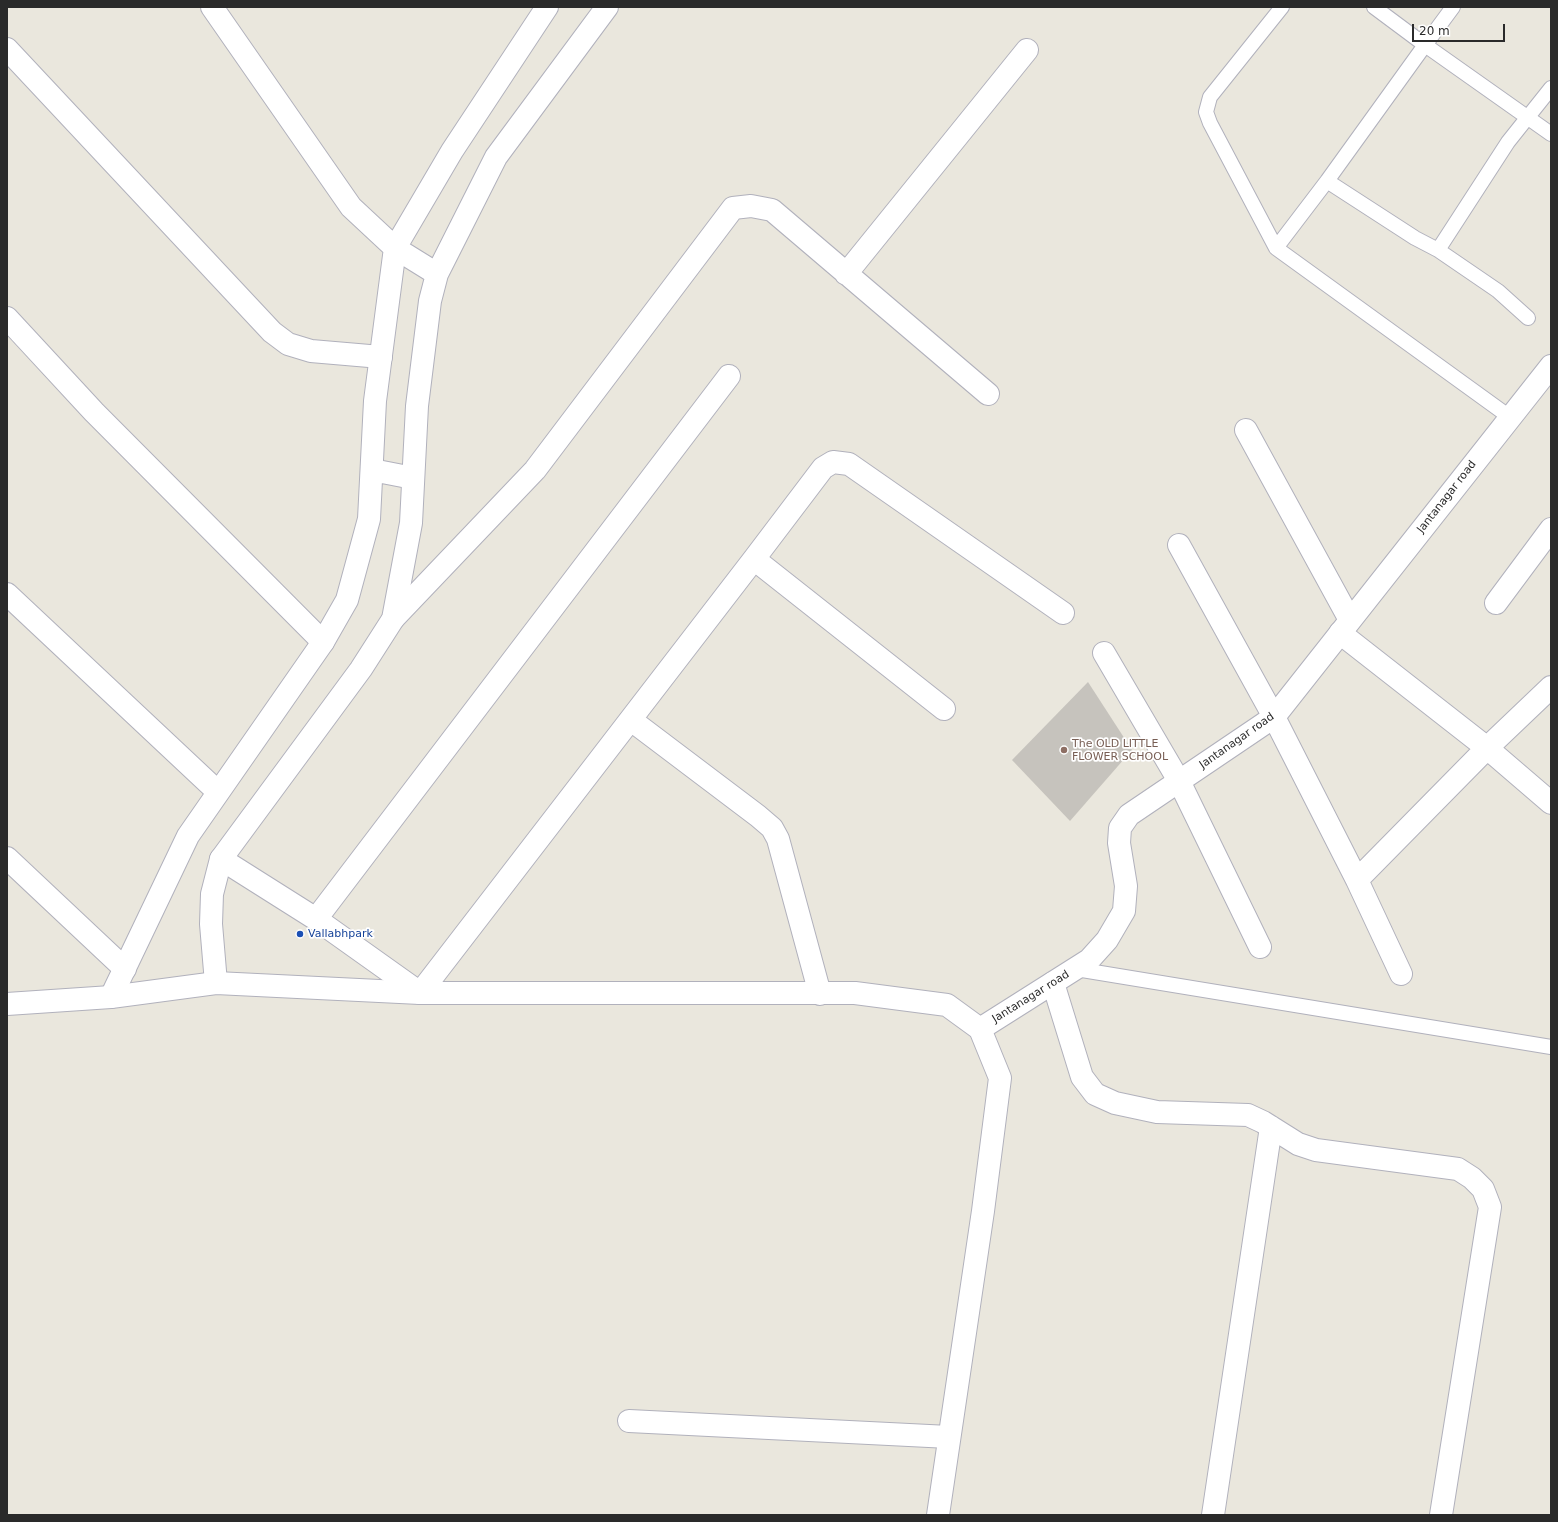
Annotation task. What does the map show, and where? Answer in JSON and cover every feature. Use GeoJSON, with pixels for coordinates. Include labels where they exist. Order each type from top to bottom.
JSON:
{"type":"FeatureCollection","features":[{"type":"Feature","properties":{"kind":"street"},"geometry":{"type":"LineString","coordinates":[[212,7],[351,207],[395,248],[437,274]]}},
{"type":"Feature","properties":{"kind":"street"},"geometry":{"type":"LineString","coordinates":[[111,997],[188,836],[323,642],[347,600],[369,519],[375,401],[395,248],[452,151],[547,7]]}},
{"type":"Feature","properties":{"kind":"street"},"geometry":{"type":"LineString","coordinates":[[393,619],[411,523],[417,406],[430,301],[437,274],[496,157],[607,7]]}},
{"type":"Feature","properties":{"kind":"street"},"geometry":{"type":"LineString","coordinates":[[7,49],[272,332],[288,344],[311,351],[381,357]]}},
{"type":"Feature","properties":{"kind":"street"},"geometry":{"type":"LineString","coordinates":[[846,274],[1027,50]]}},
{"type":"Feature","properties":{"kind":"street"},"geometry":{"type":"LineString","coordinates":[[216,983],[211,924],[212,894],[221,859],[361,669],[393,619],[535,470],[733,208],[751,206],[772,210],[988,394]]}},
{"type":"Feature","properties":{"kind":"street"},"geometry":{"type":"LineString","coordinates":[[7,318],[94,412],[323,642]]}},
{"type":"Feature","properties":{"kind":"street","name":"Jantanagar road"},"geometry":{"type":"LineString","coordinates":[[980,1029],[1089,960],[1107,940],[1124,911],[1126,886],[1120,843],[1120,828],[1129,814],[1274,717],[1551,366]]}},
{"type":"Feature","properties":{"kind":"street"},"geometry":{"type":"LineString","coordinates":[[316,919],[729,376]]}},
{"type":"Feature","properties":{"kind":"street"},"geometry":{"type":"LineString","coordinates":[[1246,430],[1346,627],[1551,803]]}},
{"type":"Feature","properties":{"kind":"street"},"geometry":{"type":"LineString","coordinates":[[420,992],[631,720],[823,468],[833,462],[849,464],[1063,613]]}},
{"type":"Feature","properties":{"kind":"street"},"geometry":{"type":"LineString","coordinates":[[372,470],[413,478]]}},
{"type":"Feature","properties":{"kind":"street"},"geometry":{"type":"LineString","coordinates":[[1496,603],[1551,529]]}},
{"type":"Feature","properties":{"kind":"street"},"geometry":{"type":"LineString","coordinates":[[1179,545],[1274,717],[1357,880],[1401,974]]}},
{"type":"Feature","properties":{"kind":"street"},"geometry":{"type":"LineString","coordinates":[[754,559],[944,708]]}},
{"type":"Feature","properties":{"kind":"street"},"geometry":{"type":"LineString","coordinates":[[7,594],[218,792]]}},
{"type":"Feature","properties":{"kind":"street"},"geometry":{"type":"LineString","coordinates":[[1104,653],[1179,781],[1260,947]]}},
{"type":"Feature","properties":{"kind":"street"},"geometry":{"type":"LineString","coordinates":[[1357,880],[1487,748],[1551,687]]}},
{"type":"Feature","properties":{"kind":"street"},"geometry":{"type":"LineString","coordinates":[[631,720],[772,828],[778,839],[820,994]]}},
{"type":"Feature","properties":{"kind":"street"},"geometry":{"type":"LineString","coordinates":[[7,858],[125,969]]}},
{"type":"Feature","properties":{"kind":"street"},"geometry":{"type":"LineString","coordinates":[[221,859],[316,919],[420,992]]}},
{"type":"Feature","properties":{"kind":"street"},"geometry":{"type":"LineString","coordinates":[[7,1004],[111,997],[216,983],[420,992],[855,993],[947,1005],[980,1029],[1000,1078],[983,1211],[938,1515]]}},
{"type":"Feature","properties":{"kind":"street"},"geometry":{"type":"LineString","coordinates":[[1053,983],[1082,1077],[1094,1094],[1114,1103],[1157,1112],[1248,1115],[1298,1144],[1316,1150],[1458,1169],[1472,1178],[1483,1189],[1490,1207],[1441,1515]]}},
{"type":"Feature","properties":{"kind":"street"},"geometry":{"type":"LineString","coordinates":[[1213,1515],[1271,1127]]}},
{"type":"Feature","properties":{"kind":"street"},"geometry":{"type":"LineString","coordinates":[[629,1421],[949,1437]]}},
{"type":"Feature","properties":{"kind":"lane"},"geometry":{"type":"LineString","coordinates":[[1282,7],[1210,97],[1206,112],[1210,123],[1276,248],[1511,418]]}},
{"type":"Feature","properties":{"kind":"lane"},"geometry":{"type":"LineString","coordinates":[[1374,7],[1424,45],[1551,134]]}},
{"type":"Feature","properties":{"kind":"lane"},"geometry":{"type":"LineString","coordinates":[[1276,248],[1327,181],[1424,45],[1453,7]]}},
{"type":"Feature","properties":{"kind":"lane"},"geometry":{"type":"LineString","coordinates":[[1438,250],[1508,142],[1551,88]]}},
{"type":"Feature","properties":{"kind":"lane"},"geometry":{"type":"LineString","coordinates":[[1327,181],[1415,238],[1438,250],[1498,291],[1528,318]]}},
{"type":"Feature","properties":{"kind":"lane"},"geometry":{"type":"LineString","coordinates":[[1076,969],[1551,1047]]}},
{"type":"Feature","properties":{"kind":"building"},"geometry":{"type":"Polygon","coordinates":[[[1088,682],[1132,750],[1070,821],[1012,760],[1088,682]]]}},
{"type":"Feature","properties":{"kind":"place","name":"The OLD LITTLE FLOWER SCHOOL"},"geometry":{"type":"Point","coordinates":[1064,750]}},
{"type":"Feature","properties":{"kind":"place","name":"Vallabhpark"},"geometry":{"type":"Point","coordinates":[300,934]}}]}
